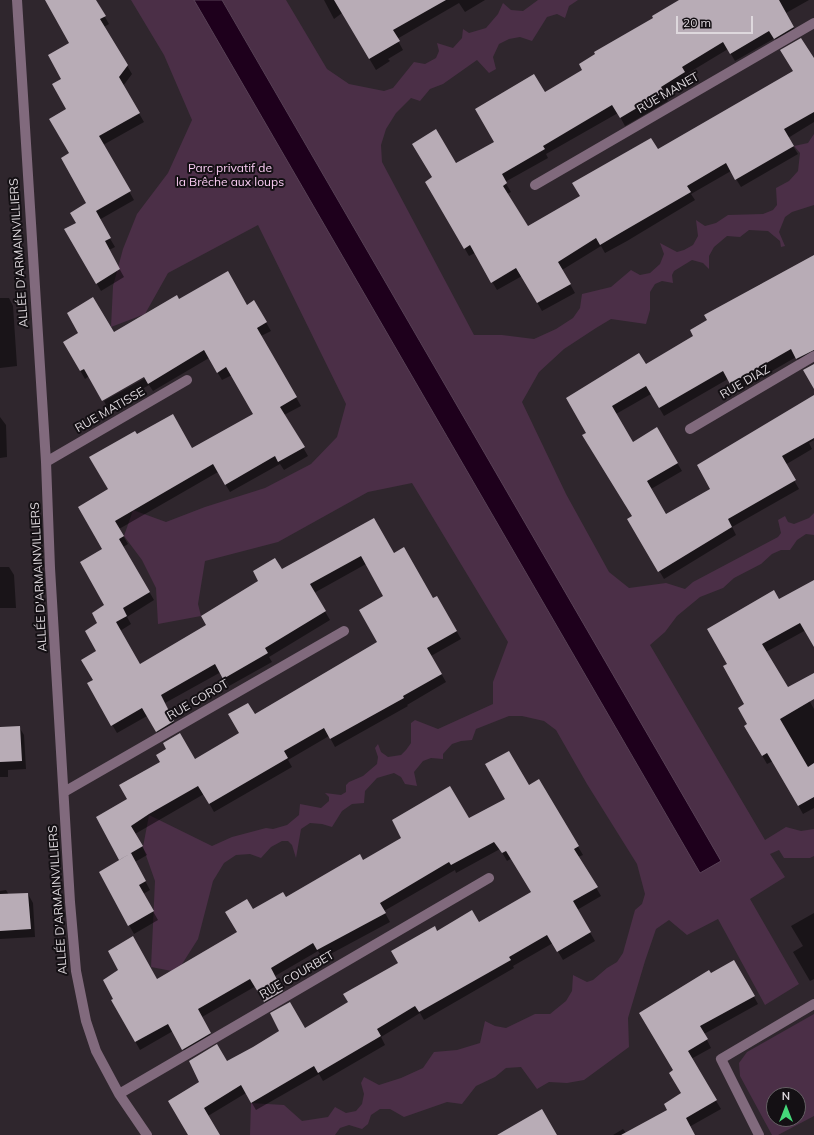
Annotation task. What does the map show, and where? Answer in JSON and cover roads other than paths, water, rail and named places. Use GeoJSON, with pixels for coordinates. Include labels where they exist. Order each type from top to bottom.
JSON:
{"type":"FeatureCollection","features":[{"type":"Feature","properties":{"kind":"street","name":"ALLÉE D'ARMAINVILLIERS"},"geometry":{"type":"LineString","coordinates":[[17,0],[46,462],[50,568],[76,971],[86,1021],[96,1051],[119,1094],[147,1135]]}},
{"type":"Feature","properties":{"kind":"street","name":"RUE MANET"},"geometry":{"type":"LineString","coordinates":[[536,185],[814,23]]}},
{"type":"Feature","properties":{"kind":"street","name":"RUE DIAZ"},"geometry":{"type":"LineString","coordinates":[[690,429],[814,356]]}},
{"type":"Feature","properties":{"kind":"street","name":"RUE MATISSE"},"geometry":{"type":"LineString","coordinates":[[46,462],[187,380]]}},
{"type":"Feature","properties":{"kind":"street","name":"RUE COROT"},"geometry":{"type":"LineString","coordinates":[[64,792],[344,631]]}},
{"type":"Feature","properties":{"kind":"street","name":"RUE COURBET"},"geometry":{"type":"LineString","coordinates":[[119,1094],[489,878]]}},
{"type":"Feature","properties":{"kind":"street"},"geometry":{"type":"LineString","coordinates":[[759,1135],[722,1059],[814,1004]]}},
{"type":"Feature","properties":{"kind":"park label","name":"Parc privatif de la Brêche aux loups"},"geometry":{"type":"Point","coordinates":[230,175]}}]}
